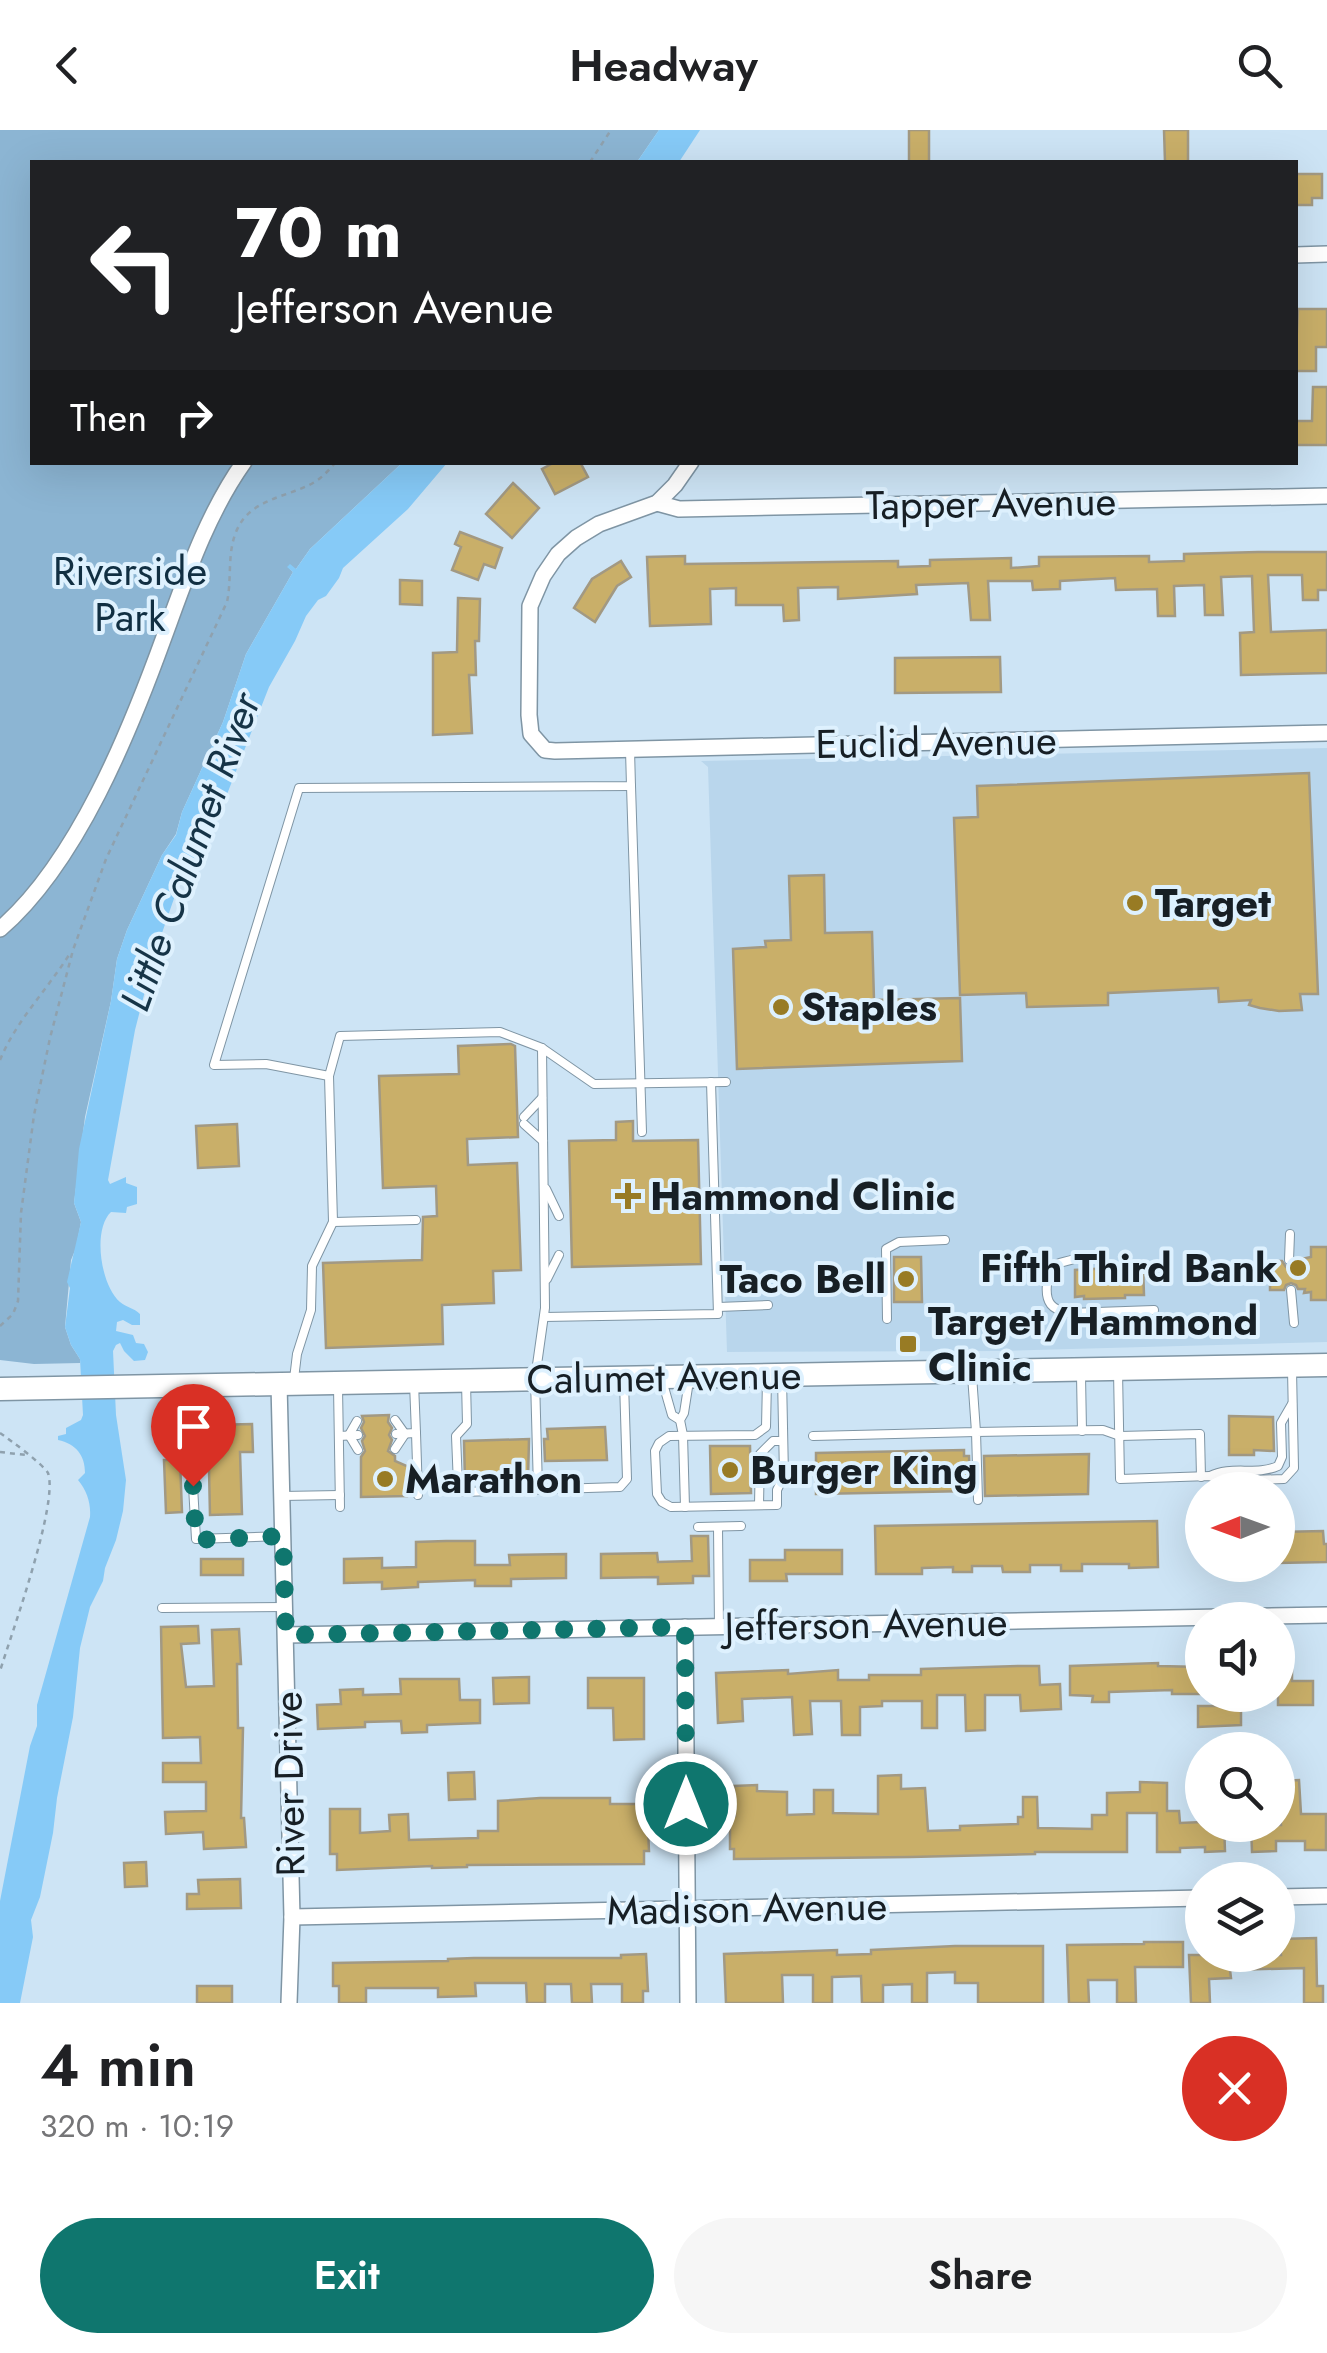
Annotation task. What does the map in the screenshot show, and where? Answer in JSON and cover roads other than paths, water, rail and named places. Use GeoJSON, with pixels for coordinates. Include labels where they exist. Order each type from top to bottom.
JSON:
{"type":"FeatureCollection","features":[{"type":"Feature","properties":{"kind":"main road","name":"Calumet Avenue"},"geometry":{"type":"LineString","coordinates":[[0,1389],[1327,1365]]}},
{"type":"Feature","properties":{"kind":"street"},"geometry":{"type":"LineString","coordinates":[[1298,255],[1327,254]]}},
{"type":"Feature","properties":{"kind":"street"},"geometry":{"type":"LineString","coordinates":[[0,929],[28,903],[65,850],[101,787],[141,701],[188,570],[242,465]]}},
{"type":"Feature","properties":{"kind":"street"},"geometry":{"type":"LineString","coordinates":[[657,503],[689,465]]}},
{"type":"Feature","properties":{"kind":"street","name":"Tapper Avenue"},"geometry":{"type":"LineString","coordinates":[[657,503],[680,509],[1327,496]]}},
{"type":"Feature","properties":{"kind":"street","name":"Euclid Avenue"},"geometry":{"type":"LineString","coordinates":[[657,503],[599,524],[576,538],[558,554],[530,606],[531,734],[545,750],[1327,733]]}},
{"type":"Feature","properties":{"kind":"street","name":"River Drive"},"geometry":{"type":"LineString","coordinates":[[286,1384],[282,1496],[292,1917],[289,2003]]}},
{"type":"Feature","properties":{"kind":"street","name":"Jefferson Avenue"},"geometry":{"type":"LineString","coordinates":[[286,1635],[1327,1615]]}},
{"type":"Feature","properties":{"kind":"street"},"geometry":{"type":"LineString","coordinates":[[685,1627],[688,2003]]}},
{"type":"Feature","properties":{"kind":"street"},"geometry":{"type":"LineString","coordinates":[[1295,1897],[1327,1896]]}},
{"type":"Feature","properties":{"kind":"street","name":"Madison Avenue"},"geometry":{"type":"LineString","coordinates":[[292,1917],[1185,1898]]}},
{"type":"Feature","properties":{"kind":"lane"},"geometry":{"type":"LineString","coordinates":[[630,750],[642,1132]]}},
{"type":"Feature","properties":{"kind":"lane"},"geometry":{"type":"LineString","coordinates":[[328,1076],[266,1064],[214,1065],[300,788],[631,786]]}},
{"type":"Feature","properties":{"kind":"lane"},"geometry":{"type":"LineString","coordinates":[[286,1384],[311,1310],[312,1266],[332,1222],[328,1076],[340,1036],[500,1032],[542,1048],[594,1084],[726,1082]]}},
{"type":"Feature","properties":{"kind":"lane"},"geometry":{"type":"LineString","coordinates":[[538,1489],[535,1380],[544,1317],[542,1048]]}},
{"type":"Feature","properties":{"kind":"lane"},"geometry":{"type":"LineString","coordinates":[[544,1317],[718,1314],[711,1082]]}},
{"type":"Feature","properties":{"kind":"lane"},"geometry":{"type":"LineString","coordinates":[[542,1098],[524,1121],[543,1140]]}},
{"type":"Feature","properties":{"kind":"lane"},"geometry":{"type":"LineString","coordinates":[[543,1184],[559,1216]]}},
{"type":"Feature","properties":{"kind":"lane"},"geometry":{"type":"LineString","coordinates":[[332,1222],[416,1220]]}},
{"type":"Feature","properties":{"kind":"lane"},"geometry":{"type":"LineString","coordinates":[[1289,1260],[1290,1234]]}},
{"type":"Feature","properties":{"kind":"lane"},"geometry":{"type":"LineString","coordinates":[[887,1319],[886,1249],[899,1242],[945,1240]]}},
{"type":"Feature","properties":{"kind":"lane"},"geometry":{"type":"LineString","coordinates":[[544,1283],[559,1255]]}},
{"type":"Feature","properties":{"kind":"lane"},"geometry":{"type":"LineString","coordinates":[[1082,1255],[1056,1264],[1049,1271],[1046,1293],[1048,1304],[1056,1311],[1154,1310]]}},
{"type":"Feature","properties":{"kind":"lane"},"geometry":{"type":"LineString","coordinates":[[1290,1290],[1294,1323]]}},
{"type":"Feature","properties":{"kind":"lane"},"geometry":{"type":"LineString","coordinates":[[718,1306],[768,1304]]}},
{"type":"Feature","properties":{"kind":"lane"},"geometry":{"type":"LineString","coordinates":[[1290,1472],[1294,1468],[1292,1366]]}},
{"type":"Feature","properties":{"kind":"lane"},"geometry":{"type":"LineString","coordinates":[[1081,1369],[1082,1430]]}},
{"type":"Feature","properties":{"kind":"lane"},"geometry":{"type":"LineString","coordinates":[[1118,1369],[1120,1479],[1185,1477]]}},
{"type":"Feature","properties":{"kind":"lane"},"geometry":{"type":"LineString","coordinates":[[972,1372],[978,1500]]}},
{"type":"Feature","properties":{"kind":"lane"},"geometry":{"type":"LineString","coordinates":[[774,1375],[784,1476],[777,1490],[777,1505],[685,1507],[662,1502],[655,1451],[659,1444],[669,1436],[762,1432],[774,1375]]}},
{"type":"Feature","properties":{"kind":"lane"},"geometry":{"type":"LineString","coordinates":[[685,1507],[680,1420],[690,1376]]}},
{"type":"Feature","properties":{"kind":"lane"},"geometry":{"type":"LineString","coordinates":[[661,1377],[672,1415],[680,1420]]}},
{"type":"Feature","properties":{"kind":"lane"},"geometry":{"type":"LineString","coordinates":[[466,1381],[467,1424],[456,1436],[458,1485],[462,1492],[620,1487],[627,1480],[623,1378]]}},
{"type":"Feature","properties":{"kind":"lane"},"geometry":{"type":"LineString","coordinates":[[414,1382],[418,1495]]}},
{"type":"Feature","properties":{"kind":"lane"},"geometry":{"type":"LineString","coordinates":[[338,1383],[348,1436],[340,1508]]}},
{"type":"Feature","properties":{"kind":"lane"},"geometry":{"type":"LineString","coordinates":[[1217,1472],[1270,1470],[1278,1466],[1282,1457],[1281,1424],[1293,1403]]}},
{"type":"Feature","properties":{"kind":"lane"},"geometry":{"type":"LineString","coordinates":[[348,1436],[357,1420]]}},
{"type":"Feature","properties":{"kind":"lane"},"geometry":{"type":"LineString","coordinates":[[395,1420],[401,1434],[395,1449]]}},
{"type":"Feature","properties":{"kind":"lane"},"geometry":{"type":"LineString","coordinates":[[813,1436],[1082,1430],[1103,1430],[1120,1436],[1200,1434],[1205,1472]]}},
{"type":"Feature","properties":{"kind":"lane"},"geometry":{"type":"LineString","coordinates":[[401,1434],[416,1433]]}},
{"type":"Feature","properties":{"kind":"lane"},"geometry":{"type":"LineString","coordinates":[[348,1436],[358,1450]]}},
{"type":"Feature","properties":{"kind":"lane"},"geometry":{"type":"LineString","coordinates":[[759,1505],[760,1454],[773,1441],[783,1441]]}},
{"type":"Feature","properties":{"kind":"lane"},"geometry":{"type":"LineString","coordinates":[[193,1486],[196,1540],[283,1536]]}},
{"type":"Feature","properties":{"kind":"lane"},"geometry":{"type":"LineString","coordinates":[[282,1496],[340,1495]]}},
{"type":"Feature","properties":{"kind":"lane"},"geometry":{"type":"LineString","coordinates":[[698,1528],[741,1526]]}},
{"type":"Feature","properties":{"kind":"lane"},"geometry":{"type":"LineString","coordinates":[[718,1527],[719,1627]]}},
{"type":"Feature","properties":{"kind":"lane"},"geometry":{"type":"LineString","coordinates":[[162,1608],[285,1606]]}},
{"type":"Feature","properties":{"kind":"water"},"geometry":{"type":"Polygon","coordinates":[[[659,130],[700,130],[680,160],[638,160],[659,130]]]}},
{"type":"Feature","properties":{"kind":"water","name":"Little Calumet River"},"geometry":{"type":"Polygon","coordinates":[[[400,465],[445,465],[408,509],[343,568],[326,596],[306,616],[269,687],[222,807],[178,887],[154,956],[135,1030],[108,1180],[110,1184],[126,1177],[126,1183],[137,1187],[137,1204],[127,1207],[126,1213],[111,1212],[105,1220],[100,1244],[113,1294],[140,1314],[140,1325],[123,1320],[117,1322],[116,1331],[133,1335],[136,1343],[144,1344],[148,1352],[145,1360],[134,1361],[120,1343],[113,1351],[116,1415],[126,1480],[123,1511],[80,1648],[73,1717],[40,1897],[31,1920],[33,1937],[20,2003],[0,2003],[0,1901],[37,1726],[37,1705],[90,1517],[88,1497],[78,1480],[85,1473],[83,1461],[74,1447],[58,1440],[58,1436],[66,1434],[66,1428],[83,1415],[80,1359],[65,1327],[70,1288],[67,1282],[81,1222],[74,1203],[79,1149],[117,959],[162,855],[176,835],[182,812],[223,722],[246,654],[293,572],[287,567],[290,564],[296,569],[310,549],[400,465]]]}},
{"type":"Feature","properties":{"kind":"place","name":"Target"},"geometry":{"type":"Point","coordinates":[1135,903]}},
{"type":"Feature","properties":{"kind":"place","name":"Staples"},"geometry":{"type":"Point","coordinates":[781,1007]}},
{"type":"Feature","properties":{"kind":"place","name":"Hammond Clinic"},"geometry":{"type":"Point","coordinates":[628,1196]}},
{"type":"Feature","properties":{"kind":"place","name":"Fifth Third Bank"},"geometry":{"type":"Point","coordinates":[1298,1268]}},
{"type":"Feature","properties":{"kind":"place","name":"Taco Bell"},"geometry":{"type":"Point","coordinates":[906,1279]}},
{"type":"Feature","properties":{"kind":"place","name":"Target/Hammond Clinic"},"geometry":{"type":"Point","coordinates":[908,1344]}},
{"type":"Feature","properties":{"kind":"place","name":"Burger King"},"geometry":{"type":"Point","coordinates":[730,1470]}},
{"type":"Feature","properties":{"kind":"place","name":"Marathon"},"geometry":{"type":"Point","coordinates":[385,1479]}},
{"type":"Feature","properties":{"kind":"park label","name":"Riverside Park"},"geometry":{"type":"Point","coordinates":[130,594]}}]}
